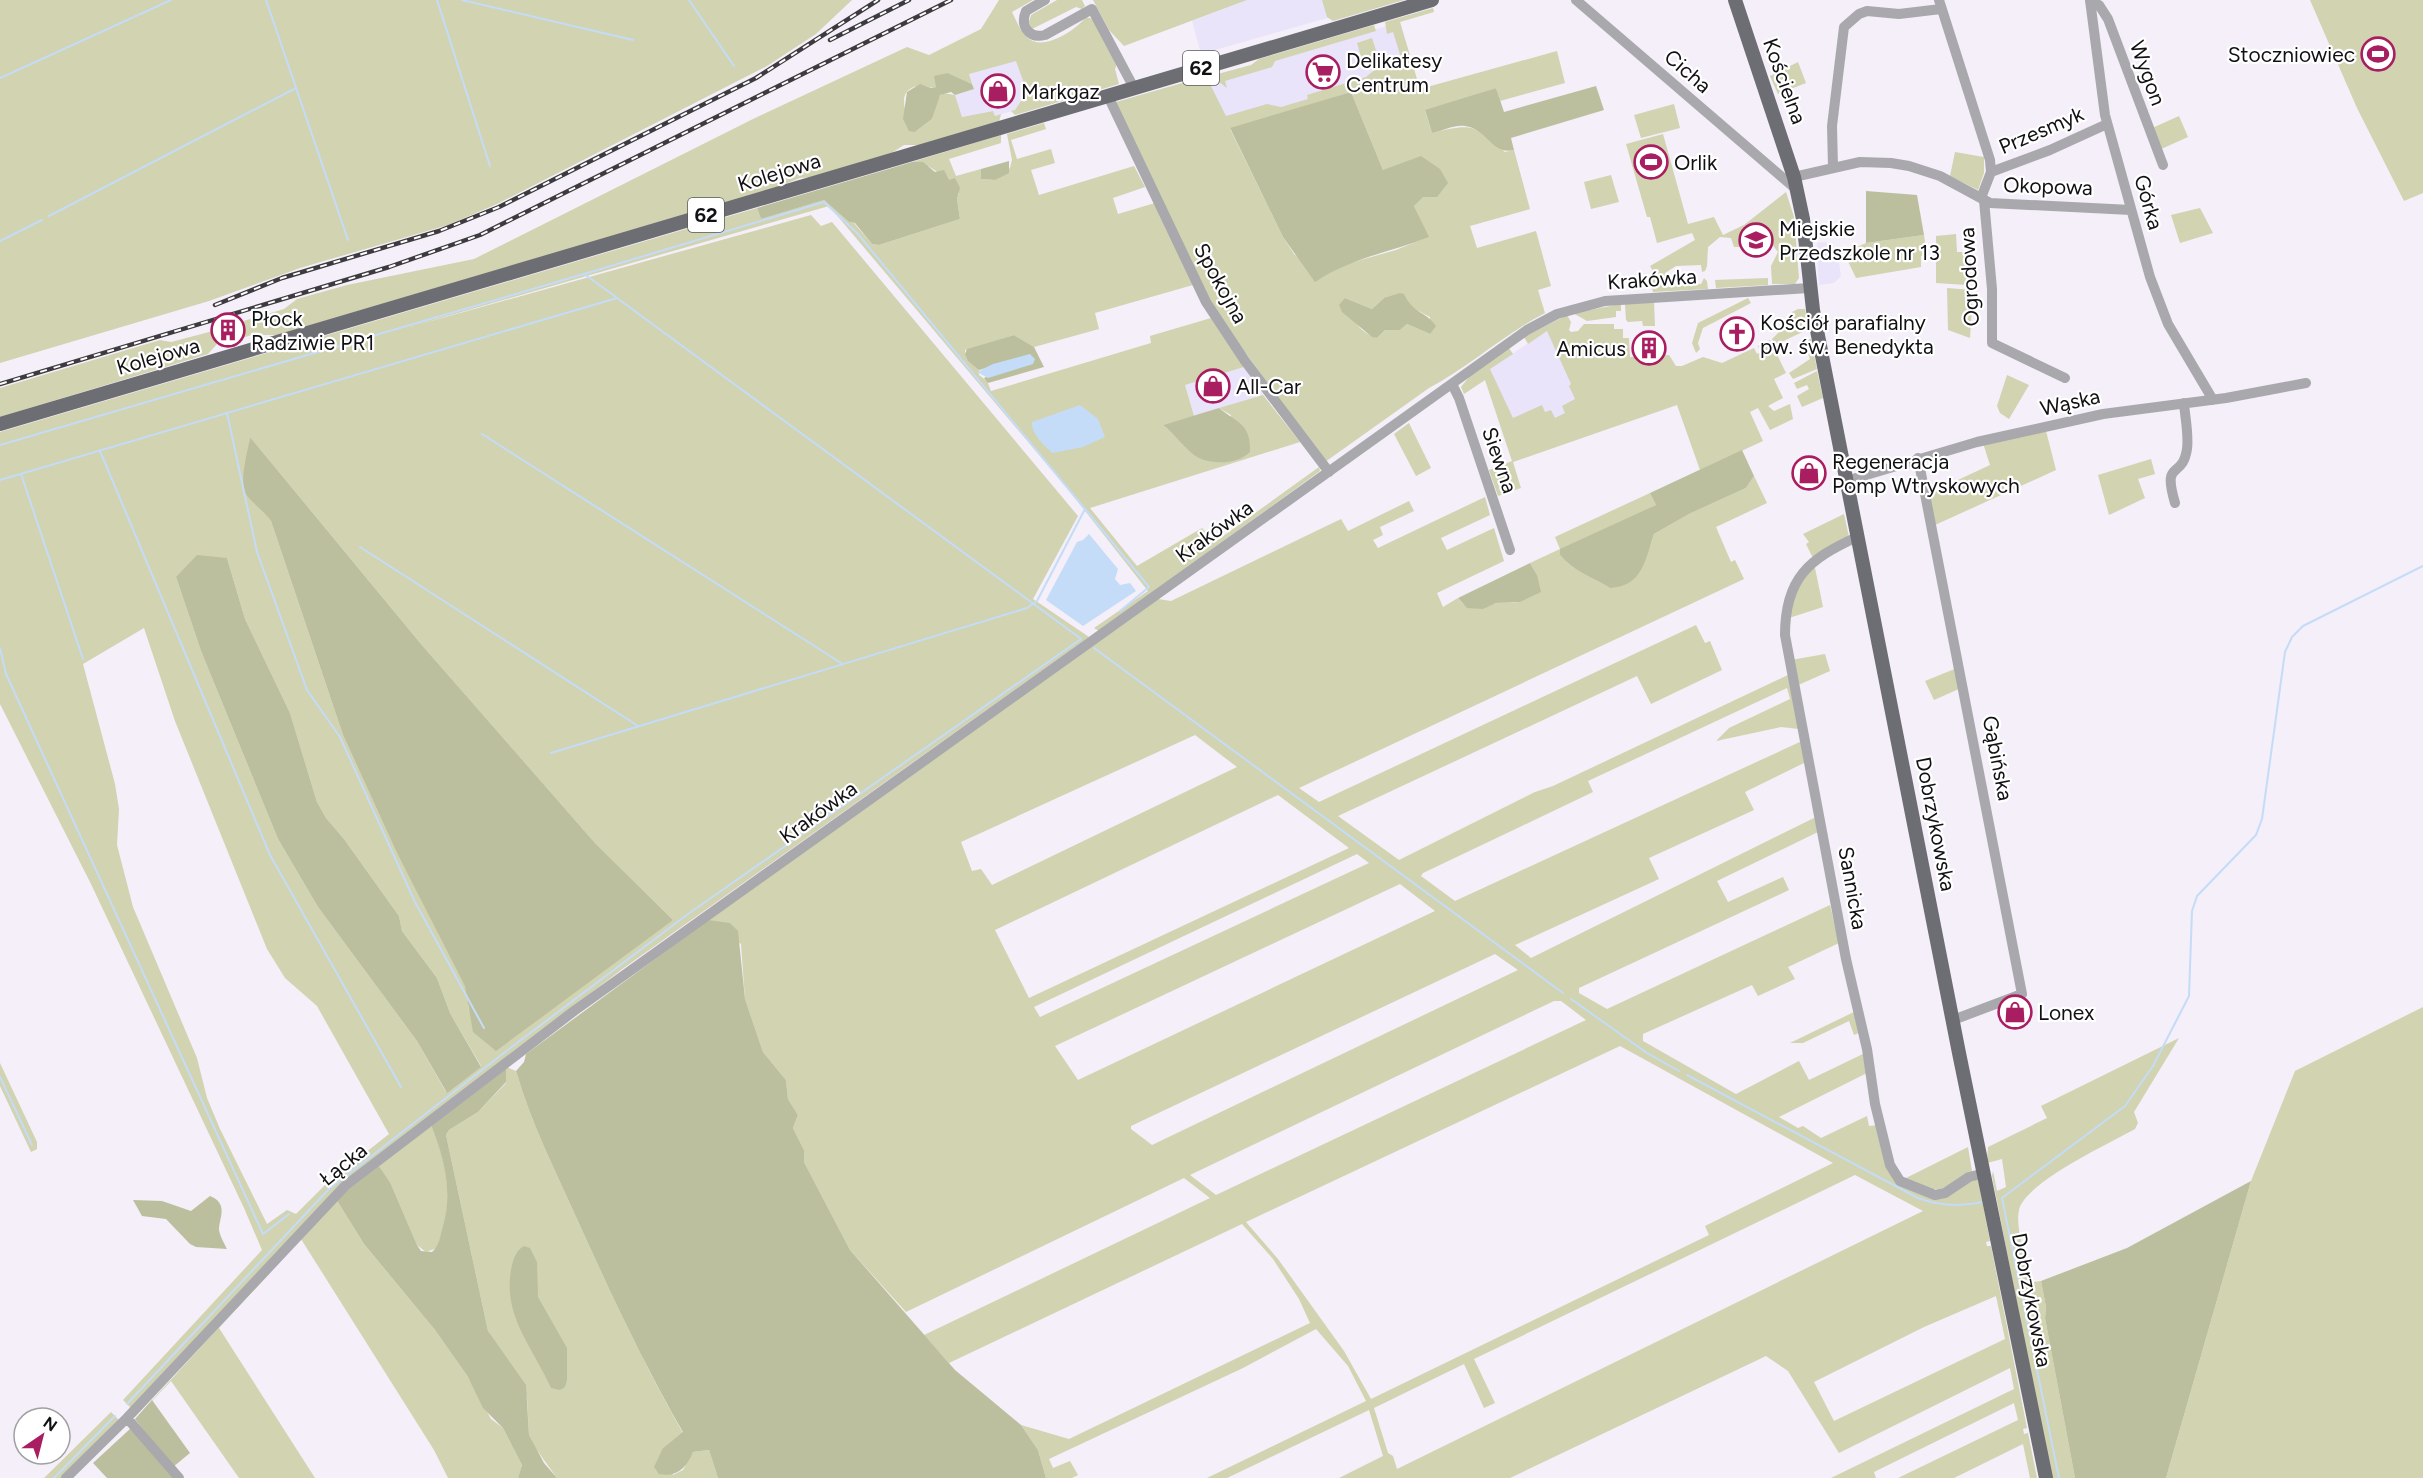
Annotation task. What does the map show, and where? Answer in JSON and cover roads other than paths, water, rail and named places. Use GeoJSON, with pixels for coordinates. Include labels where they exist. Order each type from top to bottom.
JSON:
{"type":"FeatureCollection","features":[{"type":"Feature","properties":{"kind":"main road","name":"Kolejowa"},"geometry":{"type":"LineString","coordinates":[[0,424],[1432,0]]}},
{"type":"Feature","properties":{"kind":"main road","name":"Kościelna"},"geometry":{"type":"LineString","coordinates":[[1735,0],[1796,183]]}},
{"type":"Feature","properties":{"kind":"main road","name":"Dobrzykowska"},"geometry":{"type":"LineString","coordinates":[[1796,183],[1809,288],[1846,481],[2046,1478]]}},
{"type":"Feature","properties":{"kind":"street"},"geometry":{"type":"LineString","coordinates":[[1045,0],[1026,11],[1023,21],[1031,35],[1045,35],[1090,4],[1134,88]]}},
{"type":"Feature","properties":{"kind":"street","name":"Cicha"},"geometry":{"type":"LineString","coordinates":[[1576,0],[1775,173],[1796,183]]}},
{"type":"Feature","properties":{"kind":"street","name":"Górka"},"geometry":{"type":"LineString","coordinates":[[2090,1],[2108,124],[2131,210],[2164,315],[2213,400]]}},
{"type":"Feature","properties":{"kind":"street","name":"Wygon"},"geometry":{"type":"LineString","coordinates":[[2090,1],[2099,5],[2108,19],[2163,165]]}},
{"type":"Feature","properties":{"kind":"street"},"geometry":{"type":"LineString","coordinates":[[1833,166],[1832,126],[1844,27],[1859,14],[1867,11],[1899,14],[1940,5],[1985,142],[1991,172]]}},
{"type":"Feature","properties":{"kind":"street","name":"Spokojna"},"geometry":{"type":"LineString","coordinates":[[1108,96],[1206,303],[1245,360],[1329,472]]}},
{"type":"Feature","properties":{"kind":"street","name":"Przesmyk"},"geometry":{"type":"LineString","coordinates":[[1991,172],[2050,150],[2108,124]]}},
{"type":"Feature","properties":{"kind":"street","name":"Okopowa"},"geometry":{"type":"LineString","coordinates":[[1796,183],[1833,166],[1868,162],[1909,166],[1952,181],[1982,199],[1996,204],[2131,210]]}},
{"type":"Feature","properties":{"kind":"street"},"geometry":{"type":"LineString","coordinates":[[1775,173],[1791,163]]}},
{"type":"Feature","properties":{"kind":"street","name":"Ogrodowa"},"geometry":{"type":"LineString","coordinates":[[1991,172],[1982,199],[1992,289],[1992,343],[2065,378]]}},
{"type":"Feature","properties":{"kind":"street","name":"Krakówka"},"geometry":{"type":"LineString","coordinates":[[687,929],[1527,330],[1568,310],[1615,300],[1809,288]]}},
{"type":"Feature","properties":{"kind":"street","name":"Wąska"},"geometry":{"type":"LineString","coordinates":[[1846,481],[1918,458],[1997,437],[2103,414],[2213,400],[2306,382]]}},
{"type":"Feature","properties":{"kind":"street","name":"Siewna"},"geometry":{"type":"LineString","coordinates":[[1452,384],[1459,398],[1510,550]]}},
{"type":"Feature","properties":{"kind":"street"},"geometry":{"type":"LineString","coordinates":[[2175,503],[2169,479],[2171,473],[2183,463],[2187,450],[2184,403]]}},
{"type":"Feature","properties":{"kind":"street","name":"Gąbińska"},"geometry":{"type":"LineString","coordinates":[[1918,458],[2022,994],[1953,1020]]}},
{"type":"Feature","properties":{"kind":"street","name":"Sannicka"},"geometry":{"type":"LineString","coordinates":[[1857,537],[1805,568],[1793,593],[1785,627],[1799,716],[1849,973],[1867,1048],[1886,1151],[1897,1178],[1918,1190],[1941,1195],[1969,1177],[1985,1173]]}},
{"type":"Feature","properties":{"kind":"street","name":"Łącka"},"geometry":{"type":"LineString","coordinates":[[66,1478],[127,1418],[337,1193],[574,1011],[687,929]]}},
{"type":"Feature","properties":{"kind":"street"},"geometry":{"type":"LineString","coordinates":[[127,1418],[179,1478]]}},
{"type":"Feature","properties":{"kind":"water"},"geometry":{"type":"Polygon","coordinates":[[[1030,354],[1035,359],[1033,364],[988,378],[977,372],[993,364],[1030,354]]]}},
{"type":"Feature","properties":{"kind":"water"},"geometry":{"type":"Polygon","coordinates":[[[1080,405],[1098,419],[1105,437],[1083,447],[1053,453],[1036,435],[1032,422],[1080,405]]]}},
{"type":"Feature","properties":{"kind":"water"},"geometry":{"type":"Polygon","coordinates":[[[1089,534],[1118,569],[1115,579],[1120,585],[1130,583],[1136,591],[1083,626],[1046,600],[1077,542],[1089,534]]]}},
{"type":"Feature","properties":{"kind":"waterway"},"geometry":{"type":"LineString","coordinates":[[0,78],[171,0]]}},
{"type":"Feature","properties":{"kind":"waterway"},"geometry":{"type":"LineString","coordinates":[[266,0],[348,240]]}},
{"type":"Feature","properties":{"kind":"waterway"},"geometry":{"type":"LineString","coordinates":[[437,0],[490,166]]}},
{"type":"Feature","properties":{"kind":"waterway"},"geometry":{"type":"LineString","coordinates":[[462,0],[633,40]]}},
{"type":"Feature","properties":{"kind":"waterway"},"geometry":{"type":"LineString","coordinates":[[689,0],[734,66]]}},
{"type":"Feature","properties":{"kind":"waterway"},"geometry":{"type":"LineString","coordinates":[[49,216],[296,88]]}},
{"type":"Feature","properties":{"kind":"waterway"},"geometry":{"type":"LineString","coordinates":[[616,297],[584,274],[824,202],[857,233],[1085,509]]}},
{"type":"Feature","properties":{"kind":"waterway"},"geometry":{"type":"LineString","coordinates":[[0,241],[42,220]]}},
{"type":"Feature","properties":{"kind":"waterway"},"geometry":{"type":"LineString","coordinates":[[0,445],[584,274]]}},
{"type":"Feature","properties":{"kind":"waterway"},"geometry":{"type":"LineString","coordinates":[[0,480],[617,298],[1080,638]]}},
{"type":"Feature","properties":{"kind":"waterway"},"geometry":{"type":"LineString","coordinates":[[227,413],[257,552],[307,690],[340,737],[415,902],[484,1028]]}},
{"type":"Feature","properties":{"kind":"waterway"},"geometry":{"type":"LineString","coordinates":[[482,434],[841,663]]}},
{"type":"Feature","properties":{"kind":"waterway"},"geometry":{"type":"LineString","coordinates":[[100,451],[270,855],[401,1087]]}},
{"type":"Feature","properties":{"kind":"waterway"},"geometry":{"type":"LineString","coordinates":[[21,474],[83,659]]}},
{"type":"Feature","properties":{"kind":"waterway"},"geometry":{"type":"LineString","coordinates":[[551,753],[1027,608],[1037,601],[1085,509],[1149,587],[1120,611]]}},
{"type":"Feature","properties":{"kind":"waterway"},"geometry":{"type":"LineString","coordinates":[[360,547],[638,726]]}},
{"type":"Feature","properties":{"kind":"waterway"},"geometry":{"type":"LineString","coordinates":[[2059,1478],[2002,1198],[2125,1106],[2153,1066],[2189,996],[2192,911],[2197,896],[2256,835],[2262,819],[2285,652],[2292,637],[2303,626],[2423,566]]}},
{"type":"Feature","properties":{"kind":"waterway"},"geometry":{"type":"LineString","coordinates":[[127,1404],[329,1189],[688,914],[1081,639]]}},
{"type":"Feature","properties":{"kind":"waterway"},"geometry":{"type":"LineString","coordinates":[[0,648],[6,674],[263,1234],[289,1214]]}},
{"type":"Feature","properties":{"kind":"waterway"},"geometry":{"type":"LineString","coordinates":[[1094,648],[1563,993]]}},
{"type":"Feature","properties":{"kind":"waterway"},"geometry":{"type":"LineString","coordinates":[[1571,999],[1647,1053],[1679,1071]]}},
{"type":"Feature","properties":{"kind":"waterway"},"geometry":{"type":"LineString","coordinates":[[1687,1075],[1918,1198],[1950,1205],[1983,1202]]}},
{"type":"Feature","properties":{"kind":"waterway"},"geometry":{"type":"LineString","coordinates":[[0,1077],[32,1145]]}},
{"type":"Feature","properties":{"kind":"waterway"},"geometry":{"type":"LineString","coordinates":[[54,1478],[115,1416]]}},
{"type":"Feature","properties":{"kind":"railway"},"geometry":{"type":"LineString","coordinates":[[215,305],[282,278],[439,231],[499,207],[756,78],[878,0]]}},
{"type":"Feature","properties":{"kind":"railway"},"geometry":{"type":"LineString","coordinates":[[830,40],[909,0]]}},
{"type":"Feature","properties":{"kind":"railway"},"geometry":{"type":"LineString","coordinates":[[0,384],[389,267],[480,235],[951,0]]}},
{"type":"Feature","properties":{"kind":"place","name":"Stoczniowiec"},"geometry":{"type":"Point","coordinates":[2378,54]}},
{"type":"Feature","properties":{"kind":"place","name":"Delikatesy Centrum"},"geometry":{"type":"Point","coordinates":[1323,72]}},
{"type":"Feature","properties":{"kind":"place","name":"Markgaz"},"geometry":{"type":"Point","coordinates":[998,91]}},
{"type":"Feature","properties":{"kind":"place","name":"Orlik"},"geometry":{"type":"Point","coordinates":[1651,162]}},
{"type":"Feature","properties":{"kind":"place","name":"Miejskie Przedszkole nr 13"},"geometry":{"type":"Point","coordinates":[1756,240]}},
{"type":"Feature","properties":{"kind":"place","name":"Płock Radziwie PR1"},"geometry":{"type":"Point","coordinates":[228,330]}},
{"type":"Feature","properties":{"kind":"place","name":"Kościół parafialny pw. św. Benedykta"},"geometry":{"type":"Point","coordinates":[1737,334]}},
{"type":"Feature","properties":{"kind":"place","name":"Amicus"},"geometry":{"type":"Point","coordinates":[1649,348]}},
{"type":"Feature","properties":{"kind":"place","name":"All-Car"},"geometry":{"type":"Point","coordinates":[1213,386]}},
{"type":"Feature","properties":{"kind":"place","name":"Regeneracja Pomp Wtryskowych"},"geometry":{"type":"Point","coordinates":[1809,473]}},
{"type":"Feature","properties":{"kind":"place","name":"Lonex"},"geometry":{"type":"Point","coordinates":[2015,1012]}}]}
